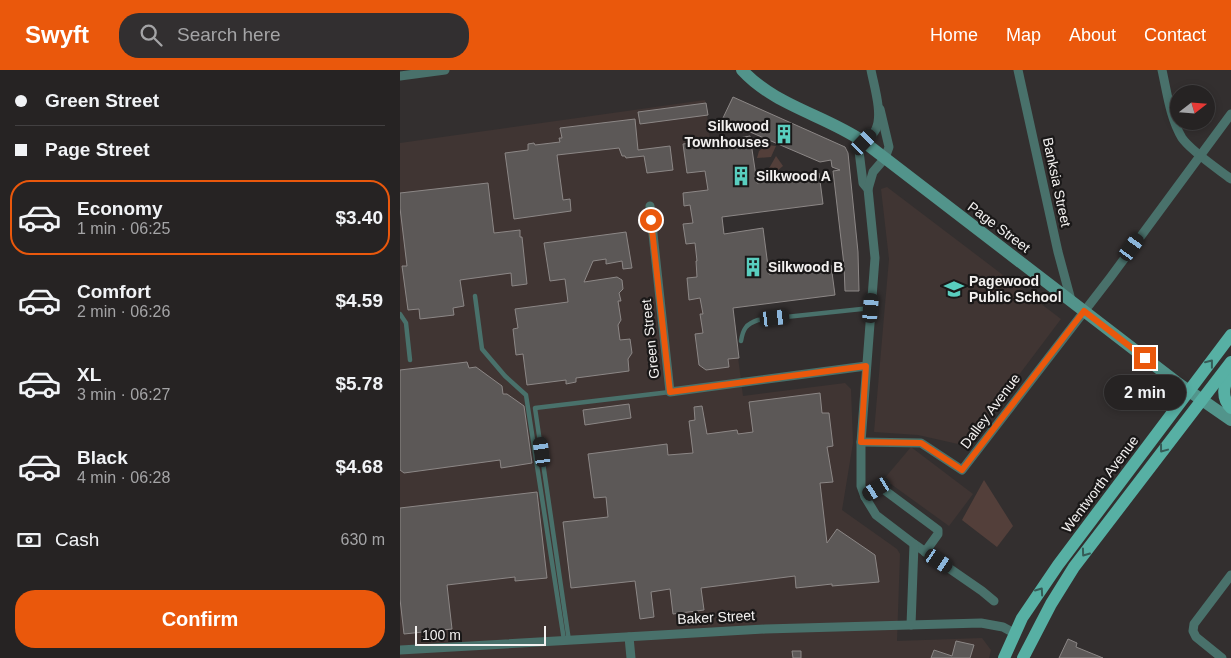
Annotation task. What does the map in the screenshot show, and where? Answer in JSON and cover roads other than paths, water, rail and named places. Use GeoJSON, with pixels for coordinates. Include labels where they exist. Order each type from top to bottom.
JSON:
{"type":"FeatureCollection","features":[{"type":"Feature","properties":{"kind":"main road","name":"Page Street"},"geometry":{"type":"LineString","coordinates":[[742,70],[766,91],[804,112],[847,130],[864,142],[1084,311],[1231,420]]}},
{"type":"Feature","properties":{"kind":"main road","name":"Wentworth Avenue"},"geometry":{"type":"LineString","coordinates":[[1004,658],[1014,632],[1022,618],[1058,565],[1231,335]]}},
{"type":"Feature","properties":{"kind":"main road","name":"Wentworth Avenue"},"geometry":{"type":"LineString","coordinates":[[1023,658],[1050,604],[1074,567],[1231,362]]}},
{"type":"Feature","properties":{"kind":"main road"},"geometry":{"type":"LineString","coordinates":[[1231,373],[1224,389],[1226,401],[1231,408]]}},
{"type":"Feature","properties":{"kind":"main road","name":"Baker Street"},"geometry":{"type":"LineString","coordinates":[[1014,632],[1030,642]]}},
{"type":"Feature","properties":{"kind":"street"},"geometry":{"type":"LineString","coordinates":[[400,76],[445,70]]}},
{"type":"Feature","properties":{"kind":"street"},"geometry":{"type":"LineString","coordinates":[[871,70],[889,147],[885,158],[873,172],[868,189],[875,258],[861,442],[861,486],[864,497],[876,515],[925,552],[982,590],[994,601]]}},
{"type":"Feature","properties":{"kind":"street","name":"Banksia Street"},"geometry":{"type":"LineString","coordinates":[[1018,70],[1058,252],[1071,300]]}},
{"type":"Feature","properties":{"kind":"street"},"geometry":{"type":"LineString","coordinates":[[1162,70],[1174,118],[1183,140],[1231,179]]}},
{"type":"Feature","properties":{"kind":"street"},"geometry":{"type":"LineString","coordinates":[[868,189],[864,183],[859,151],[864,142],[876,129],[878,104]]}},
{"type":"Feature","properties":{"kind":"street","name":"Dalley Avenue"},"geometry":{"type":"LineString","coordinates":[[861,442],[921,443],[962,470],[1231,114]]}},
{"type":"Feature","properties":{"kind":"street","name":"Green Street"},"geometry":{"type":"LineString","coordinates":[[650,206],[670,392],[866,366]]}},
{"type":"Feature","properties":{"kind":"street"},"geometry":{"type":"LineString","coordinates":[[864,497],[877,489],[883,489],[938,530],[938,534],[925,552]]}},
{"type":"Feature","properties":{"kind":"street"},"geometry":{"type":"LineString","coordinates":[[911,626],[914,544]]}},
{"type":"Feature","properties":{"kind":"street"},"geometry":{"type":"LineString","coordinates":[[1222,658],[1196,637],[1193,631],[1194,624],[1231,576]]}},
{"type":"Feature","properties":{"kind":"street","name":"Baker Street"},"geometry":{"type":"LineString","coordinates":[[400,650],[765,630],[981,623],[1003,627],[1014,632]]}},
{"type":"Feature","properties":{"kind":"street"},"geometry":{"type":"LineString","coordinates":[[629,637],[631,658]]}},
{"type":"Feature","properties":{"kind":"lane"},"geometry":{"type":"LineString","coordinates":[[475,296],[482,349],[505,376],[526,396],[566,641]]}},
{"type":"Feature","properties":{"kind":"lane"},"geometry":{"type":"LineString","coordinates":[[741,341],[743,330],[749,324],[758,320],[871,308]]}},
{"type":"Feature","properties":{"kind":"lane"},"geometry":{"type":"LineString","coordinates":[[400,314],[406,323],[410,360]]}},
{"type":"Feature","properties":{"kind":"lane"},"geometry":{"type":"LineString","coordinates":[[566,641],[535,408],[670,392]]}},
{"type":"Feature","properties":{"kind":"place","name":"Silkwood Townhouses"},"geometry":{"type":"Point","coordinates":[784,134]}},
{"type":"Feature","properties":{"kind":"place","name":"Silkwood A"},"geometry":{"type":"Point","coordinates":[741,176]}},
{"type":"Feature","properties":{"kind":"place","name":"Silkwood B"},"geometry":{"type":"Point","coordinates":[753,267]}},
{"type":"Feature","properties":{"kind":"place","name":"Pagewood Public School"},"geometry":{"type":"Point","coordinates":[954,289]}}]}
